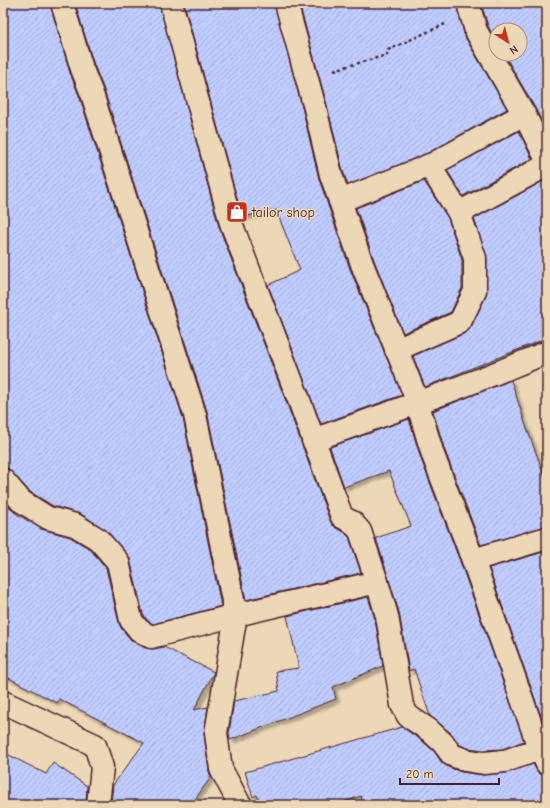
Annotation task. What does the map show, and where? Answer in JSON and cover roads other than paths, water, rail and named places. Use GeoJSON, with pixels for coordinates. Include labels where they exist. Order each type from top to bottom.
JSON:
{"type":"FeatureCollection","features":[{"type":"Feature","properties":{"kind":"street"},"geometry":{"type":"LineString","coordinates":[[62,3],[82,69],[92,94],[195,415],[236,615],[216,733],[221,769],[241,805]]}},
{"type":"Feature","properties":{"kind":"street"},"geometry":{"type":"LineString","coordinates":[[172,3],[231,223],[342,517],[352,522],[360,531],[377,582],[387,616],[402,705],[408,716],[429,730],[443,743],[452,755],[465,760],[484,763],[543,756],[473,560],[433,455],[415,395],[362,264],[331,175],[315,108],[286,3]]}},
{"type":"Feature","properties":{"kind":"street"},"geometry":{"type":"LineString","coordinates":[[470,7],[476,31],[524,114],[547,160]]}},
{"type":"Feature","properties":{"kind":"street"},"geometry":{"type":"LineString","coordinates":[[340,201],[429,165],[524,114]]}},
{"type":"Feature","properties":{"kind":"street"},"geometry":{"type":"LineString","coordinates":[[396,350],[460,322],[474,291],[475,258],[459,213],[429,165]]}},
{"type":"Feature","properties":{"kind":"street"},"geometry":{"type":"LineString","coordinates":[[459,213],[547,165]]}},
{"type":"Feature","properties":{"kind":"street"},"geometry":{"type":"LineString","coordinates":[[313,440],[417,404],[508,369],[547,352]]}},
{"type":"Feature","properties":{"kind":"street"},"geometry":{"type":"LineString","coordinates":[[3,480],[21,501],[48,518],[75,525],[98,539],[118,562],[131,620],[139,630],[151,637],[236,615],[377,582]]}},
{"type":"Feature","properties":{"kind":"street"},"geometry":{"type":"LineString","coordinates":[[473,560],[547,538]]}},
{"type":"Feature","properties":{"kind":"street"},"geometry":{"type":"LineString","coordinates":[[3,702],[95,746],[102,767],[98,805]]}},
{"type":"Feature","properties":{"kind":"place","name":"tailor shop"},"geometry":{"type":"Point","coordinates":[237,212]}}]}
